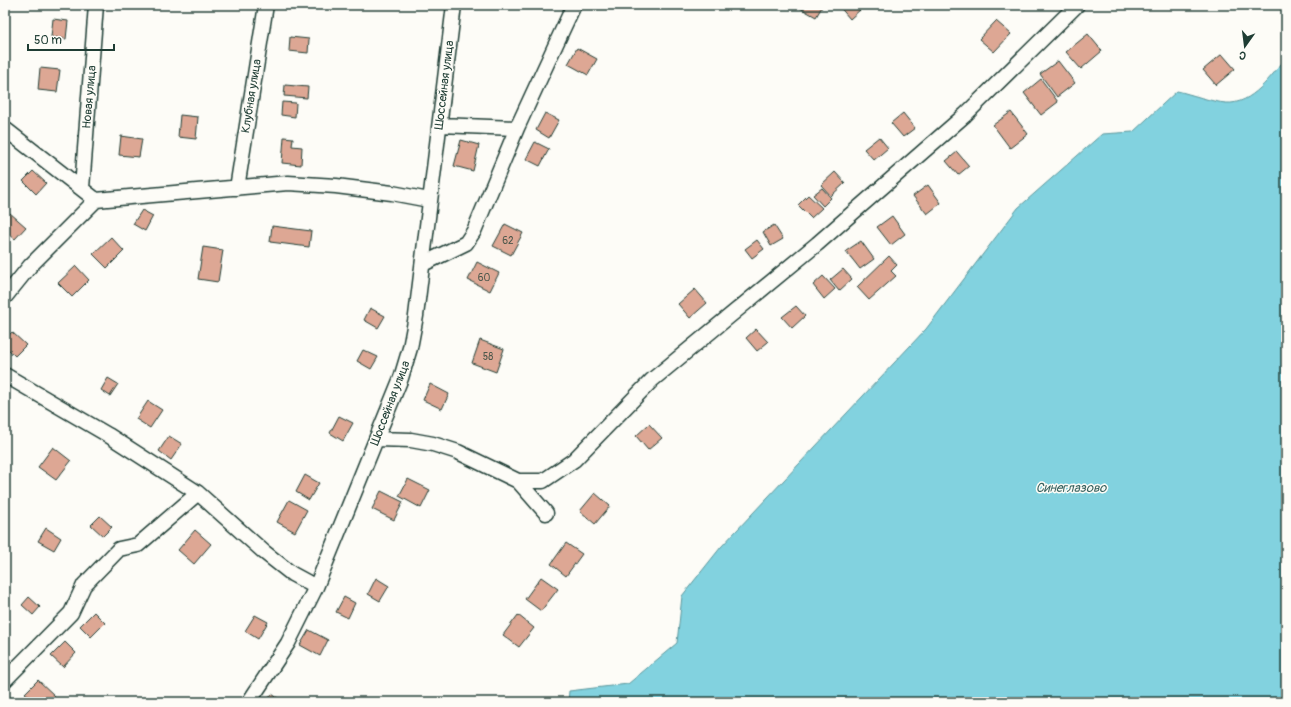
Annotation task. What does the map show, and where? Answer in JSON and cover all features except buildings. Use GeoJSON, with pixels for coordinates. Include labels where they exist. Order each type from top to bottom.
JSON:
{"type":"FeatureCollection","features":[{"type":"Feature","properties":{"kind":"street","name":"Новая улица"},"geometry":{"type":"LineString","coordinates":[[82,188],[96,5]]}},
{"type":"Feature","properties":{"kind":"street","name":"Клубная улица"},"geometry":{"type":"LineString","coordinates":[[237,188],[266,5]]}},
{"type":"Feature","properties":{"kind":"street","name":"Шоссейная улица"},"geometry":{"type":"LineString","coordinates":[[249,702],[288,643],[316,587],[401,378],[410,348],[423,264],[454,5]]}},
{"type":"Feature","properties":{"kind":"street"},"geometry":{"type":"LineString","coordinates":[[423,264],[466,243],[474,231],[517,128],[574,5]]}},
{"type":"Feature","properties":{"kind":"street"},"geometry":{"type":"LineString","coordinates":[[518,481],[543,481],[574,460],[652,380],[817,244],[965,114],[1077,5]]}},
{"type":"Feature","properties":{"kind":"street"},"geometry":{"type":"LineString","coordinates":[[440,125],[517,128]]}},
{"type":"Feature","properties":{"kind":"street"},"geometry":{"type":"LineString","coordinates":[[5,129],[96,200]]}},
{"type":"Feature","properties":{"kind":"street"},"geometry":{"type":"LineString","coordinates":[[5,297],[30,266],[96,200],[288,183],[336,186],[392,193],[430,200]]}},
{"type":"Feature","properties":{"kind":"street"},"geometry":{"type":"LineString","coordinates":[[5,375],[108,435],[198,493],[264,552],[292,574],[316,587]]}},
{"type":"Feature","properties":{"kind":"street"},"geometry":{"type":"LineString","coordinates":[[376,439],[411,440],[433,444],[458,452],[518,481],[546,513]]}},
{"type":"Feature","properties":{"kind":"street"},"geometry":{"type":"LineString","coordinates":[[5,680],[71,613],[84,585],[119,549],[138,545],[198,493]]}},
{"type":"Feature","properties":{"kind":"water","name":"Синеглазово"},"geometry":{"type":"Polygon","coordinates":[[[1286,58],[1286,702],[568,702],[569,691],[628,684],[677,643],[682,596],[721,547],[926,329],[1018,208],[1102,134],[1133,132],[1177,91],[1208,100],[1226,103],[1235,102],[1244,99],[1260,88],[1286,58]]]}}]}
